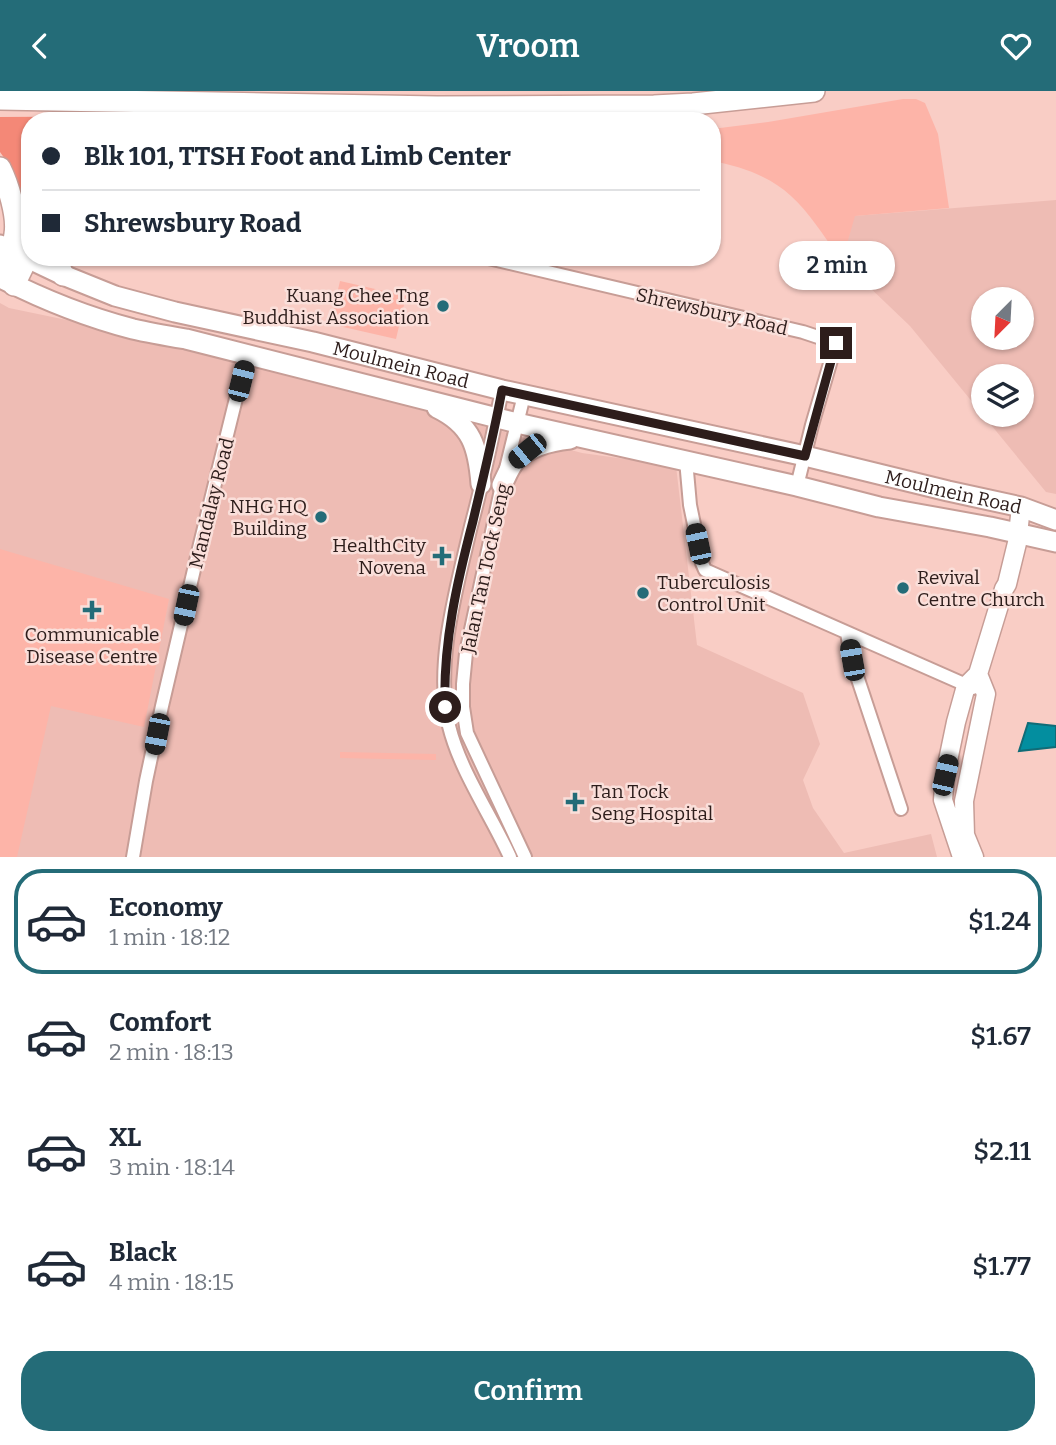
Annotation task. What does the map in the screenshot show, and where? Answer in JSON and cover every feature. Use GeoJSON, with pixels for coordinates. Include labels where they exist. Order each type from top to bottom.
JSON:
{"type":"FeatureCollection","features":[{"type":"Feature","properties":{"kind":"highway"},"geometry":{"type":"LineString","coordinates":[[0,99],[437,107],[693,104],[814,91]]}},
{"type":"Feature","properties":{"kind":"highway"},"geometry":{"type":"LineString","coordinates":[[288,112],[303,105]]}},
{"type":"Feature","properties":{"kind":"highway"},"geometry":{"type":"LineString","coordinates":[[0,198],[3,188],[1,169]]}},
{"type":"Feature","properties":{"kind":"highway"},"geometry":{"type":"LineString","coordinates":[[1,169],[11,199],[16,227],[16,251],[5,277]]}},
{"type":"Feature","properties":{"kind":"main road","name":"Moulmein Road"},"geometry":{"type":"LineString","coordinates":[[59,266],[115,296],[187,315],[313,342],[502,390],[805,456],[1021,507],[1056,520]]}},
{"type":"Feature","properties":{"kind":"main road","name":"Moulmein Road"},"geometry":{"type":"LineString","coordinates":[[5,277],[63,306],[135,330],[247,354],[496,419],[879,506],[1056,543]]}},
{"type":"Feature","properties":{"kind":"main road"},"geometry":{"type":"LineString","coordinates":[[412,397],[449,414],[466,429],[479,461],[481,484]]}},
{"type":"Feature","properties":{"kind":"main road"},"geometry":{"type":"LineString","coordinates":[[502,485],[514,461],[527,451],[550,442],[581,437]]}},
{"type":"Feature","properties":{"kind":"street","name":"Shrewsbury Road"},"geometry":{"type":"LineString","coordinates":[[522,266],[803,332],[836,343],[797,486]]}},
{"type":"Feature","properties":{"kind":"street","name":"Mandalay Road"},"geometry":{"type":"LineString","coordinates":[[133,857],[162,706],[247,354]]}},
{"type":"Feature","properties":{"kind":"street","name":"Jalan Tan Tock Seng"},"geometry":{"type":"LineString","coordinates":[[502,390],[450,624],[445,665],[445,707],[460,761],[510,857]]}},
{"type":"Feature","properties":{"kind":"street","name":"Jalan Tan Tock Seng"},"geometry":{"type":"LineString","coordinates":[[524,395],[466,653],[463,684],[467,733],[524,857]]}},
{"type":"Feature","properties":{"kind":"street"},"geometry":{"type":"LineString","coordinates":[[685,460],[690,505],[703,568],[709,573],[847,633],[972,680],[986,694],[964,801],[965,835],[974,857]]}},
{"type":"Feature","properties":{"kind":"street"},"geometry":{"type":"LineString","coordinates":[[962,857],[943,800],[945,775],[956,722],[1007,584],[1012,532],[1021,507]]}},
{"type":"Feature","properties":{"kind":"street"},"geometry":{"type":"LineString","coordinates":[[847,633],[852,660],[901,809]]}},
{"type":"Feature","properties":{"kind":"shaded area"},"geometry":{"type":"Polygon","coordinates":[[[903,99],[916,99],[925,103],[938,134],[949,208],[855,216],[842,261],[805,211],[783,189],[754,173],[721,163],[721,128],[903,99]]]}},
{"type":"Feature","properties":{"kind":"shaded area"},"geometry":{"type":"Polygon","coordinates":[[[0,117],[21,117],[21,204],[10,166],[0,152],[0,117]]]}},
{"type":"Feature","properties":{"kind":"shaded area"},"geometry":{"type":"Polygon","coordinates":[[[1056,200],[1056,494],[1046,492],[993,427],[1034,427],[1034,364],[971,364],[971,400],[910,326],[842,261],[854,216],[1056,200]]]}},
{"type":"Feature","properties":{"kind":"shaded area"},"geometry":{"type":"Polygon","coordinates":[[[340,281],[406,296],[396,339],[330,324],[340,281]]]}},
{"type":"Feature","properties":{"kind":"shaded area","name":"HealthCity Novena"},"geometry":{"type":"Polygon","coordinates":[[[0,303],[9,308],[115,330],[260,366],[582,453],[676,466],[697,645],[803,693],[820,744],[803,780],[813,808],[844,853],[931,834],[937,857],[0,857],[0,303]]]}},
{"type":"Feature","properties":{"kind":"shaded area"},"geometry":{"type":"Polygon","coordinates":[[[0,549],[169,599],[144,727],[51,706],[17,857],[0,857],[0,549]]]}},
{"type":"Feature","properties":{"kind":"shaded area"},"geometry":{"type":"Polygon","coordinates":[[[340,752],[436,754],[436,760],[340,758],[340,752]]]}},
{"type":"Feature","properties":{"kind":"water"},"geometry":{"type":"Polygon","coordinates":[[[1028,723],[1056,726],[1056,747],[1019,751],[1028,723]]]}},
{"type":"Feature","properties":{"kind":"place","name":"Kuang Chee Tng Buddhist Association"},"geometry":{"type":"Point","coordinates":[443,306]}},
{"type":"Feature","properties":{"kind":"place","name":"NHG HQ Building"},"geometry":{"type":"Point","coordinates":[321,517]}},
{"type":"Feature","properties":{"kind":"place","name":"HealthCity Novena"},"geometry":{"type":"Point","coordinates":[442,556]}},
{"type":"Feature","properties":{"kind":"place","name":"Revival Centre Church"},"geometry":{"type":"Point","coordinates":[903,588]}},
{"type":"Feature","properties":{"kind":"place","name":"Tuberculosis Control Unit"},"geometry":{"type":"Point","coordinates":[643,593]}},
{"type":"Feature","properties":{"kind":"place","name":"Communicable Disease Centre"},"geometry":{"type":"Point","coordinates":[92,610]}},
{"type":"Feature","properties":{"kind":"place","name":"Tan Tock Seng Hospital"},"geometry":{"type":"Point","coordinates":[575,802]}},
{"type":"Feature","properties":{"kind":"route"},"geometry":{"type":"LineString","coordinates":[[445,707],[445,665],[450,624],[502,390],[805,456],[836,343]]}}]}
